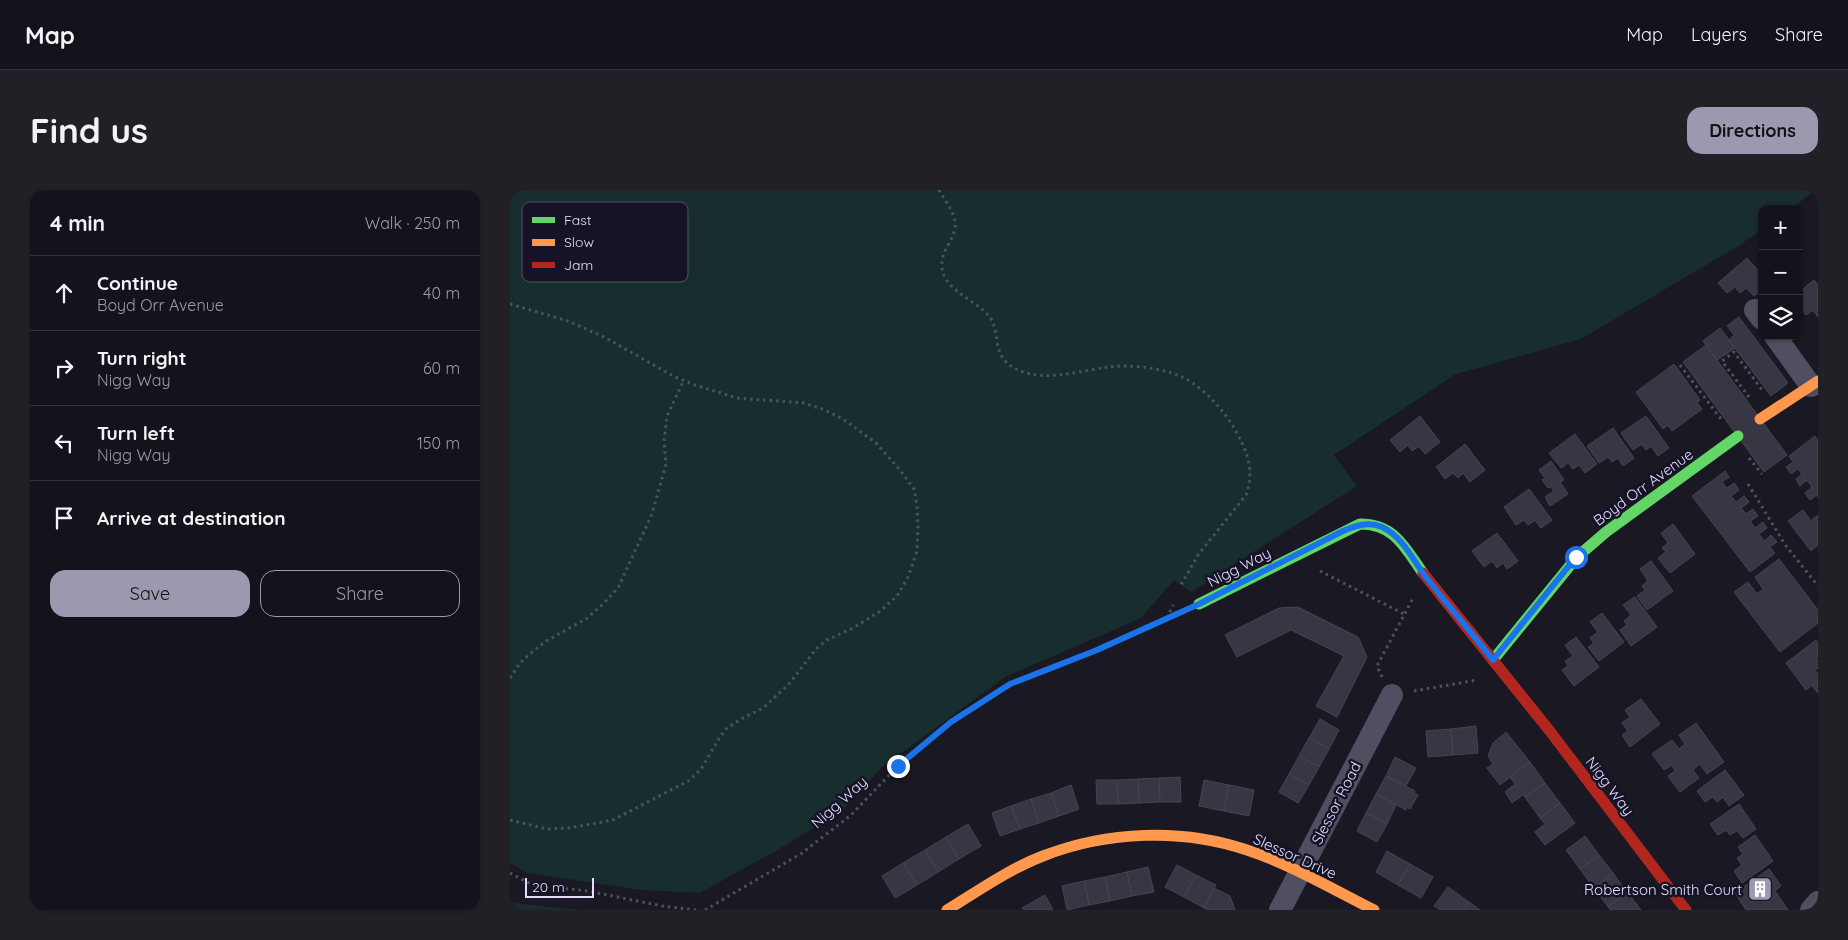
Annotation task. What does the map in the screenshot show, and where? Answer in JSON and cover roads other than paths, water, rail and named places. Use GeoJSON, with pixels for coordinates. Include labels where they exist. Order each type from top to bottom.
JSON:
{"type":"FeatureCollection","features":[{"type":"Feature","properties":{"kind":"street"},"geometry":{"type":"LineString","coordinates":[[1760,419],[1816,383],[1778,340]]}},
{"type":"Feature","properties":{"kind":"street","name":"Boyd Orr Avenue"},"geometry":{"type":"LineString","coordinates":[[1493,660],[1576,557],[1606,532],[1738,436]]}},
{"type":"Feature","properties":{"kind":"street","name":"Nigg Way"},"geometry":{"type":"LineString","coordinates":[[1199,604],[1350,528],[1360,524],[1372,524],[1382,527],[1399,540],[1425,576],[1505,675],[1686,910]]}},
{"type":"Feature","properties":{"kind":"street","name":"Slessor Road"},"geometry":{"type":"LineString","coordinates":[[1280,910],[1392,696]]}},
{"type":"Feature","properties":{"kind":"street","name":"Slessor Drive"},"geometry":{"type":"LineString","coordinates":[[948,910],[995,880],[1042,856],[1090,841],[1143,834],[1192,838],[1247,850],[1300,873],[1374,910]]}},
{"type":"Feature","properties":{"kind":"street"},"geometry":{"type":"LineString","coordinates":[[1811,910],[1818,902]]}},
{"type":"Feature","properties":{"kind":"place","name":"Robertson Smith Court"},"geometry":{"type":"Point","coordinates":[1760,889]}}]}
